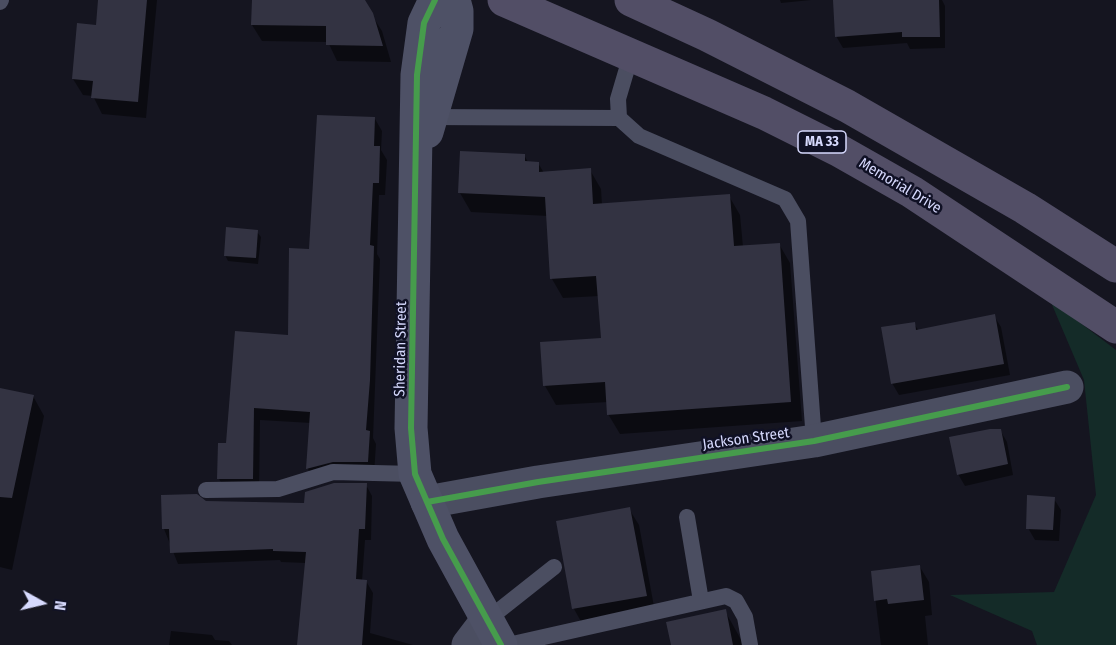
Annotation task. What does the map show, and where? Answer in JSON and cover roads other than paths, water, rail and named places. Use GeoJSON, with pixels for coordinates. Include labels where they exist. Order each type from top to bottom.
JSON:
{"type":"FeatureCollection","features":[{"type":"Feature","properties":{"kind":"main road","name":"Memorial Drive"},"geometry":{"type":"LineString","coordinates":[[504,0],[764,113],[838,150],[983,238],[1116,327]]}},
{"type":"Feature","properties":{"kind":"main road","name":"MA 33"},"geometry":{"type":"LineString","coordinates":[[631,0],[659,8],[936,156],[1116,266]]}},
{"type":"Feature","properties":{"kind":"street","name":"Sheridan Street"},"geometry":{"type":"LineString","coordinates":[[424,117],[419,46],[424,23],[435,0]]}},
{"type":"Feature","properties":{"kind":"street","name":"Sheridan Street"},"geometry":{"type":"LineString","coordinates":[[453,0],[457,11],[457,29],[424,117],[416,168],[411,428],[421,488],[485,637]]}},
{"type":"Feature","properties":{"kind":"street","name":"Jackson Street"},"geometry":{"type":"LineString","coordinates":[[421,488],[538,482],[814,441],[1067,387]]}},
{"type":"Feature","properties":{"kind":"lane"},"geometry":{"type":"LineString","coordinates":[[619,118],[618,99],[631,55]]}},
{"type":"Feature","properties":{"kind":"lane"},"geometry":{"type":"LineString","coordinates":[[424,117],[619,118],[639,136],[785,199],[798,221],[814,441]]}},
{"type":"Feature","properties":{"kind":"lane"},"geometry":{"type":"LineString","coordinates":[[206,490],[278,489],[333,472],[421,488]]}},
{"type":"Feature","properties":{"kind":"lane"},"geometry":{"type":"LineString","coordinates":[[687,517],[701,601]]}},
{"type":"Feature","properties":{"kind":"lane"},"geometry":{"type":"LineString","coordinates":[[485,637],[554,567]]}},
{"type":"Feature","properties":{"kind":"lane"},"geometry":{"type":"LineString","coordinates":[[508,645],[726,596],[736,601],[744,617],[750,645]]}}]}
